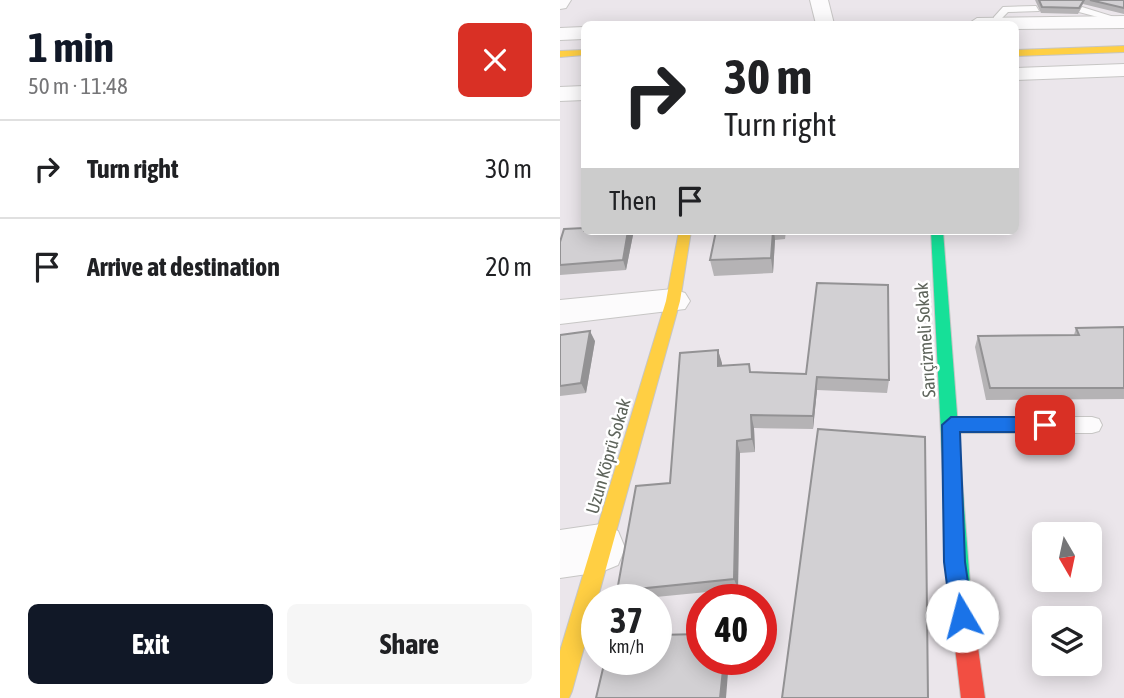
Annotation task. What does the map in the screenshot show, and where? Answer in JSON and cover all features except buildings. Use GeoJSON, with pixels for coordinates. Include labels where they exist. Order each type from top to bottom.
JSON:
{"type":"FeatureCollection","features":[{"type":"Feature","properties":{"kind":"main road"},"geometry":{"type":"LineString","coordinates":[[1019,38],[1124,35]]}},
{"type":"Feature","properties":{"kind":"main road"},"geometry":{"type":"LineString","coordinates":[[1019,53],[1124,49]]}},
{"type":"Feature","properties":{"kind":"main road"},"geometry":{"type":"LineString","coordinates":[[560,54],[581,53]]}},
{"type":"Feature","properties":{"kind":"main road"},"geometry":{"type":"LineString","coordinates":[[560,68],[581,67]]}},
{"type":"Feature","properties":{"kind":"main road","name":"Uzun Köprü Sokak"},"geometry":{"type":"LineString","coordinates":[[560,691],[581,551],[673,301],[684,235]]}},
{"type":"Feature","properties":{"kind":"main road","name":"Sarıçizmeli Sokak"},"geometry":{"type":"LineString","coordinates":[[937,235],[951,425],[955,562],[973,698]]}},
{"type":"Feature","properties":{"kind":"street"},"geometry":{"type":"LineString","coordinates":[[819,0],[824,21]]}},
{"type":"Feature","properties":{"kind":"street"},"geometry":{"type":"LineString","coordinates":[[1019,24],[1124,22]]}},
{"type":"Feature","properties":{"kind":"street"},"geometry":{"type":"LineString","coordinates":[[560,34],[581,33]]}},
{"type":"Feature","properties":{"kind":"street"},"geometry":{"type":"LineString","coordinates":[[1019,74],[1124,70]]}},
{"type":"Feature","properties":{"kind":"street"},"geometry":{"type":"LineString","coordinates":[[560,94],[581,93]]}},
{"type":"Feature","properties":{"kind":"street"},"geometry":{"type":"LineString","coordinates":[[560,312],[673,301]]}},
{"type":"Feature","properties":{"kind":"lane"},"geometry":{"type":"LineString","coordinates":[[997,21],[1006,9],[1036,9]]}},
{"type":"Feature","properties":{"kind":"lane"},"geometry":{"type":"LineString","coordinates":[[1082,10],[1124,22]]}},
{"type":"Feature","properties":{"kind":"lane"},"geometry":{"type":"LineString","coordinates":[[951,425],[1092,425]]}},
{"type":"Feature","properties":{"kind":"traffic: fast"},"geometry":{"type":"LineString","coordinates":[[937,235],[960,597]]}},
{"type":"Feature","properties":{"kind":"traffic: slow"},"geometry":{"type":"LineString","coordinates":[[1019,53],[1124,49]]}},
{"type":"Feature","properties":{"kind":"traffic: slow"},"geometry":{"type":"LineString","coordinates":[[560,54],[581,53]]}},
{"type":"Feature","properties":{"kind":"traffic: slow"},"geometry":{"type":"LineString","coordinates":[[560,691],[673,301],[684,235]]}},
{"type":"Feature","properties":{"kind":"traffic: jam"},"geometry":{"type":"LineString","coordinates":[[960,597],[973,698]]}},
{"type":"Feature","properties":{"kind":"route"},"geometry":{"type":"LineString","coordinates":[[962,616],[955,562],[951,425],[1045,425]]}}]}
